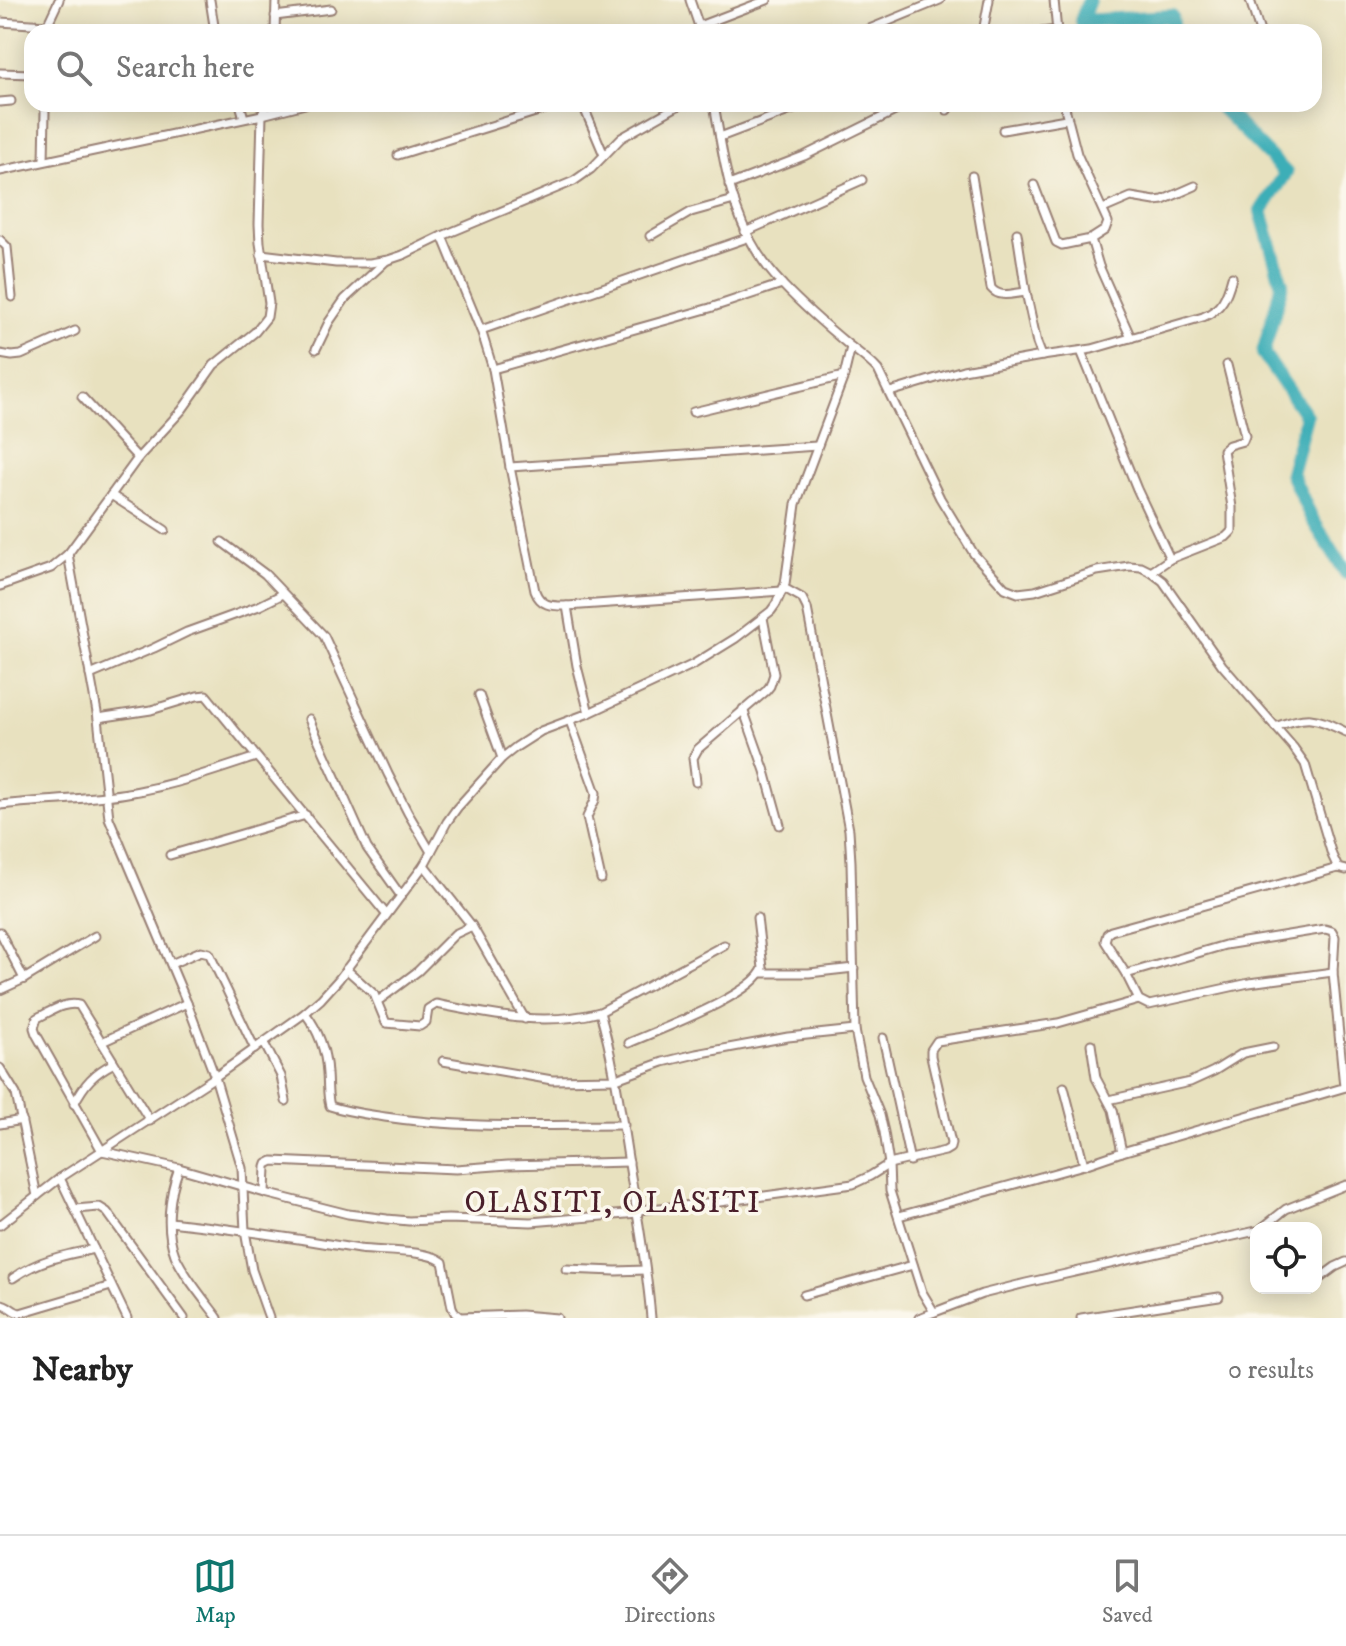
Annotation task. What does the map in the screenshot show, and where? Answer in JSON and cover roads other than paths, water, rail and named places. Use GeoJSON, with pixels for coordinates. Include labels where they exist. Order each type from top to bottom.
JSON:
{"type":"FeatureCollection","features":[{"type":"Feature","properties":{"kind":"street"},"geometry":{"type":"LineString","coordinates":[[48,24],[59,0]]}},
{"type":"Feature","properties":{"kind":"street"},"geometry":{"type":"LineString","coordinates":[[210,0],[214,24]]}},
{"type":"Feature","properties":{"kind":"street"},"geometry":{"type":"LineString","coordinates":[[275,24],[276,0]]}},
{"type":"Feature","properties":{"kind":"street"},"geometry":{"type":"LineString","coordinates":[[690,0],[698,24]]}},
{"type":"Feature","properties":{"kind":"street"},"geometry":{"type":"LineString","coordinates":[[712,24],[767,0]]}},
{"type":"Feature","properties":{"kind":"street"},"geometry":{"type":"LineString","coordinates":[[882,24],[940,0]]}},
{"type":"Feature","properties":{"kind":"street"},"geometry":{"type":"LineString","coordinates":[[984,24],[989,0]]}},
{"type":"Feature","properties":{"kind":"street"},"geometry":{"type":"LineString","coordinates":[[1054,0],[1056,24]]}},
{"type":"Feature","properties":{"kind":"street"},"geometry":{"type":"LineString","coordinates":[[1250,0],[1258,24]]}},
{"type":"Feature","properties":{"kind":"street"},"geometry":{"type":"LineString","coordinates":[[275,16],[331,9]]}},
{"type":"Feature","properties":{"kind":"street"},"geometry":{"type":"LineString","coordinates":[[0,22],[24,25]]}},
{"type":"Feature","properties":{"kind":"street"},"geometry":{"type":"LineString","coordinates":[[0,73],[24,74]]}},
{"type":"Feature","properties":{"kind":"street"},"geometry":{"type":"LineString","coordinates":[[0,102],[11,101]]}},
{"type":"Feature","properties":{"kind":"street"},"geometry":{"type":"LineString","coordinates":[[44,161],[45,112]]}},
{"type":"Feature","properties":{"kind":"street"},"geometry":{"type":"LineString","coordinates":[[242,112],[244,118]]}},
{"type":"Feature","properties":{"kind":"street"},"geometry":{"type":"LineString","coordinates":[[0,586],[51,568],[68,554],[138,458],[182,410],[214,365],[255,332],[267,317],[269,303],[259,224],[263,112]]}},
{"type":"Feature","properties":{"kind":"street"},"geometry":{"type":"LineString","coordinates":[[0,171],[274,112]]}},
{"type":"Feature","properties":{"kind":"street"},"geometry":{"type":"LineString","coordinates":[[398,155],[535,112]]}},
{"type":"Feature","properties":{"kind":"street"},"geometry":{"type":"LineString","coordinates":[[586,112],[604,155]]}},
{"type":"Feature","properties":{"kind":"street"},"geometry":{"type":"LineString","coordinates":[[261,254],[336,263],[370,263],[403,255],[564,187],[583,176],[621,138],[667,112]]}},
{"type":"Feature","properties":{"kind":"street"},"geometry":{"type":"LineString","coordinates":[[715,112],[729,185],[746,235],[782,284],[878,370],[940,498],[974,554],[1005,588],[1018,593],[1035,591],[1097,571],[1129,566],[1151,572],[1163,581],[1222,665],[1305,764],[1332,855],[1342,869],[1111,931],[1105,941],[1139,1000],[1154,1005],[1249,983],[1333,972]]}},
{"type":"Feature","properties":{"kind":"street"},"geometry":{"type":"LineString","coordinates":[[720,137],[786,112]]}},
{"type":"Feature","properties":{"kind":"street"},"geometry":{"type":"LineString","coordinates":[[729,185],[804,156],[893,112]]}},
{"type":"Feature","properties":{"kind":"street"},"geometry":{"type":"LineString","coordinates":[[1034,185],[1056,242],[1062,245],[1091,239],[1107,227],[1103,209],[1077,154],[1065,112]]}},
{"type":"Feature","properties":{"kind":"street"},"geometry":{"type":"LineString","coordinates":[[1003,130],[1066,119]]}},
{"type":"Feature","properties":{"kind":"street"},"geometry":{"type":"LineString","coordinates":[[972,176],[991,288],[1001,295],[1026,292]]}},
{"type":"Feature","properties":{"kind":"street"},"geometry":{"type":"LineString","coordinates":[[481,330],[746,235],[862,180]]}},
{"type":"Feature","properties":{"kind":"street"},"geometry":{"type":"LineString","coordinates":[[1103,209],[1131,197],[1163,200],[1195,186]]}},
{"type":"Feature","properties":{"kind":"street"},"geometry":{"type":"LineString","coordinates":[[650,236],[691,212],[734,200]]}},
{"type":"Feature","properties":{"kind":"street"},"geometry":{"type":"LineString","coordinates":[[1017,233],[1026,292],[1042,356]]}},
{"type":"Feature","properties":{"kind":"street"},"geometry":{"type":"LineString","coordinates":[[442,236],[481,330],[493,369],[537,596],[543,603],[567,606],[783,590],[802,598],[807,608],[846,812],[851,862],[855,1030],[864,1076],[880,1115],[889,1164],[890,1191],[922,1292],[934,1312]]}},
{"type":"Feature","properties":{"kind":"street"},"geometry":{"type":"LineString","coordinates":[[1091,239],[1099,266],[1131,338]]}},
{"type":"Feature","properties":{"kind":"street"},"geometry":{"type":"LineString","coordinates":[[0,240],[7,247],[12,297]]}},
{"type":"Feature","properties":{"kind":"street"},"geometry":{"type":"LineString","coordinates":[[316,349],[345,299],[388,260]]}},
{"type":"Feature","properties":{"kind":"street"},"geometry":{"type":"LineString","coordinates":[[890,392],[963,370],[1081,351],[1211,314],[1223,303],[1232,277]]}},
{"type":"Feature","properties":{"kind":"street"},"geometry":{"type":"LineString","coordinates":[[493,369],[710,308],[782,284]]}},
{"type":"Feature","properties":{"kind":"street"},"geometry":{"type":"LineString","coordinates":[[0,354],[21,355],[75,331]]}},
{"type":"Feature","properties":{"kind":"street"},"geometry":{"type":"LineString","coordinates":[[0,1225],[60,1178],[264,1043],[331,989],[424,865],[457,808],[502,758],[541,731],[589,713],[694,664],[763,618],[776,604],[783,590],[793,518],[844,376],[851,347]]}},
{"type":"Feature","properties":{"kind":"street"},"geometry":{"type":"LineString","coordinates":[[1081,351],[1137,489],[1170,559]]}},
{"type":"Feature","properties":{"kind":"street"},"geometry":{"type":"LineString","coordinates":[[1151,572],[1170,559],[1226,537],[1232,531],[1232,507],[1223,450],[1243,441],[1245,436],[1227,365]]}},
{"type":"Feature","properties":{"kind":"street"},"geometry":{"type":"LineString","coordinates":[[693,412],[844,376]]}},
{"type":"Feature","properties":{"kind":"street"},"geometry":{"type":"LineString","coordinates":[[82,397],[138,458]]}},
{"type":"Feature","properties":{"kind":"street"},"geometry":{"type":"LineString","coordinates":[[510,467],[817,446]]}},
{"type":"Feature","properties":{"kind":"street"},"geometry":{"type":"LineString","coordinates":[[111,495],[165,530]]}},
{"type":"Feature","properties":{"kind":"street"},"geometry":{"type":"LineString","coordinates":[[222,542],[265,574],[324,636],[388,774],[431,852]]}},
{"type":"Feature","properties":{"kind":"street"},"geometry":{"type":"LineString","coordinates":[[68,554],[98,718],[112,827],[215,1077],[242,1168],[245,1231],[255,1282],[269,1318]]}},
{"type":"Feature","properties":{"kind":"street"},"geometry":{"type":"LineString","coordinates":[[90,675],[283,594]]}},
{"type":"Feature","properties":{"kind":"street"},"geometry":{"type":"LineString","coordinates":[[567,606],[589,713]]}},
{"type":"Feature","properties":{"kind":"street"},"geometry":{"type":"LineString","coordinates":[[696,782],[695,753],[766,691],[773,680],[763,618]]}},
{"type":"Feature","properties":{"kind":"street"},"geometry":{"type":"LineString","coordinates":[[98,718],[151,710],[206,695],[386,914]]}},
{"type":"Feature","properties":{"kind":"street"},"geometry":{"type":"LineString","coordinates":[[479,695],[502,758]]}},
{"type":"Feature","properties":{"kind":"street"},"geometry":{"type":"LineString","coordinates":[[743,709],[780,825]]}},
{"type":"Feature","properties":{"kind":"street"},"geometry":{"type":"LineString","coordinates":[[1275,727],[1310,718],[1346,732]]}},
{"type":"Feature","properties":{"kind":"street"},"geometry":{"type":"LineString","coordinates":[[309,719],[367,848],[401,896]]}},
{"type":"Feature","properties":{"kind":"street"},"geometry":{"type":"LineString","coordinates":[[570,721],[595,790],[595,800],[587,817],[601,879]]}},
{"type":"Feature","properties":{"kind":"street"},"geometry":{"type":"LineString","coordinates":[[0,805],[107,796],[198,776],[256,757]]}},
{"type":"Feature","properties":{"kind":"street"},"geometry":{"type":"LineString","coordinates":[[170,855],[306,815]]}},
{"type":"Feature","properties":{"kind":"street"},"geometry":{"type":"LineString","coordinates":[[424,865],[472,926],[525,1019]]}},
{"type":"Feature","properties":{"kind":"street"},"geometry":{"type":"LineString","coordinates":[[757,918],[762,973]]}},
{"type":"Feature","properties":{"kind":"street"},"geometry":{"type":"LineString","coordinates":[[378,1001],[418,971],[452,937],[472,926]]}},
{"type":"Feature","properties":{"kind":"street"},"geometry":{"type":"LineString","coordinates":[[899,1216],[1084,1165],[1345,1087],[1342,1033],[1333,972],[1335,937],[1332,931],[1325,929],[1225,945],[1126,974]]}},
{"type":"Feature","properties":{"kind":"street"},"geometry":{"type":"LineString","coordinates":[[0,932],[24,979]]}},
{"type":"Feature","properties":{"kind":"street"},"geometry":{"type":"LineString","coordinates":[[0,990],[95,936]]}},
{"type":"Feature","properties":{"kind":"street"},"geometry":{"type":"LineString","coordinates":[[346,969],[378,1001],[386,1023],[423,1025],[428,1009],[436,1004],[525,1019],[570,1019],[600,1012],[724,945]]}},
{"type":"Feature","properties":{"kind":"street"},"geometry":{"type":"LineString","coordinates":[[171,964],[201,951],[209,953],[255,1049]]}},
{"type":"Feature","properties":{"kind":"street"},"geometry":{"type":"LineString","coordinates":[[629,1043],[742,991],[762,973],[809,973],[854,968]]}},
{"type":"Feature","properties":{"kind":"street"},"geometry":{"type":"LineString","coordinates":[[150,1121],[76,1003],[66,1004],[37,1018],[36,1034],[102,1151],[179,1168],[348,1214],[409,1221],[531,1222],[843,1186],[870,1176],[889,1164],[945,1151],[951,1143],[931,1056],[937,1041],[1058,1023],[1139,1000]]}},
{"type":"Feature","properties":{"kind":"street"},"geometry":{"type":"LineString","coordinates":[[102,1042],[187,1003]]}},
{"type":"Feature","properties":{"kind":"street"},"geometry":{"type":"LineString","coordinates":[[600,1012],[616,1079],[638,1211],[649,1318]]}},
{"type":"Feature","properties":{"kind":"street"},"geometry":{"type":"LineString","coordinates":[[305,1013],[323,1044],[330,1106],[409,1121],[470,1125],[624,1125]]}},
{"type":"Feature","properties":{"kind":"street"},"geometry":{"type":"LineString","coordinates":[[443,1061],[552,1080],[616,1079],[696,1054],[788,1037],[855,1030]]}},
{"type":"Feature","properties":{"kind":"street"},"geometry":{"type":"LineString","coordinates":[[883,1038],[910,1161]]}},
{"type":"Feature","properties":{"kind":"street"},"geometry":{"type":"LineString","coordinates":[[264,1043],[281,1076],[286,1101]]}},
{"type":"Feature","properties":{"kind":"street"},"geometry":{"type":"LineString","coordinates":[[1091,1044],[1096,1078],[1114,1115],[1122,1152]]}},
{"type":"Feature","properties":{"kind":"street"},"geometry":{"type":"LineString","coordinates":[[1108,1100],[1190,1082],[1243,1053],[1273,1047]]}},
{"type":"Feature","properties":{"kind":"street"},"geometry":{"type":"LineString","coordinates":[[74,1104],[94,1074],[114,1063]]}},
{"type":"Feature","properties":{"kind":"street"},"geometry":{"type":"LineString","coordinates":[[0,1068],[16,1094],[37,1196]]}},
{"type":"Feature","properties":{"kind":"street"},"geometry":{"type":"LineString","coordinates":[[1064,1087],[1084,1165]]}},
{"type":"Feature","properties":{"kind":"street"},"geometry":{"type":"LineString","coordinates":[[0,1124],[22,1120]]}},
{"type":"Feature","properties":{"kind":"street"},"geometry":{"type":"LineString","coordinates":[[265,1193],[266,1167],[273,1161],[456,1169],[629,1162]]}},
{"type":"Feature","properties":{"kind":"street"},"geometry":{"type":"LineString","coordinates":[[179,1168],[172,1195],[169,1232],[175,1255],[218,1318]]}},
{"type":"Feature","properties":{"kind":"street"},"geometry":{"type":"LineString","coordinates":[[60,1178],[127,1318]]}},
{"type":"Feature","properties":{"kind":"street"},"geometry":{"type":"LineString","coordinates":[[1270,1222],[1286,1209],[1346,1185]]}},
{"type":"Feature","properties":{"kind":"street"},"geometry":{"type":"LineString","coordinates":[[75,1209],[99,1207],[107,1212],[184,1318]]}},
{"type":"Feature","properties":{"kind":"street"},"geometry":{"type":"LineString","coordinates":[[170,1222],[361,1249],[431,1255],[443,1262],[452,1307],[460,1317],[521,1315],[557,1318]]}},
{"type":"Feature","properties":{"kind":"street"},"geometry":{"type":"LineString","coordinates":[[919,1318],[982,1294],[1250,1232]]}},
{"type":"Feature","properties":{"kind":"street"},"geometry":{"type":"LineString","coordinates":[[13,1278],[50,1258],[94,1249]]}},
{"type":"Feature","properties":{"kind":"street"},"geometry":{"type":"LineString","coordinates":[[1322,1277],[1346,1262]]}},
{"type":"Feature","properties":{"kind":"street"},"geometry":{"type":"LineString","coordinates":[[804,1295],[913,1265]]}},
{"type":"Feature","properties":{"kind":"street"},"geometry":{"type":"LineString","coordinates":[[566,1269],[645,1270]]}},
{"type":"Feature","properties":{"kind":"street"},"geometry":{"type":"LineString","coordinates":[[0,1304],[20,1313],[111,1286]]}},
{"type":"Feature","properties":{"kind":"street"},"geometry":{"type":"LineString","coordinates":[[1081,1318],[1219,1297]]}},
{"type":"Feature","properties":{"kind":"street"},"geometry":{"type":"LineString","coordinates":[[946,1307],[952,1318]]}},
{"type":"Feature","properties":{"kind":"waterway"},"geometry":{"type":"LineString","coordinates":[[1089,0],[1081,21],[1172,16],[1173,24]]}},
{"type":"Feature","properties":{"kind":"waterway"},"geometry":{"type":"LineString","coordinates":[[1226,112],[1286,173],[1261,211],[1282,284],[1263,353],[1306,416],[1291,473],[1312,519],[1346,573]]}},
{"type":"Feature","properties":{"kind":"district","name":"OLASITI, OLASITI"},"geometry":{"type":"Point","coordinates":[613,1202]}}]}
